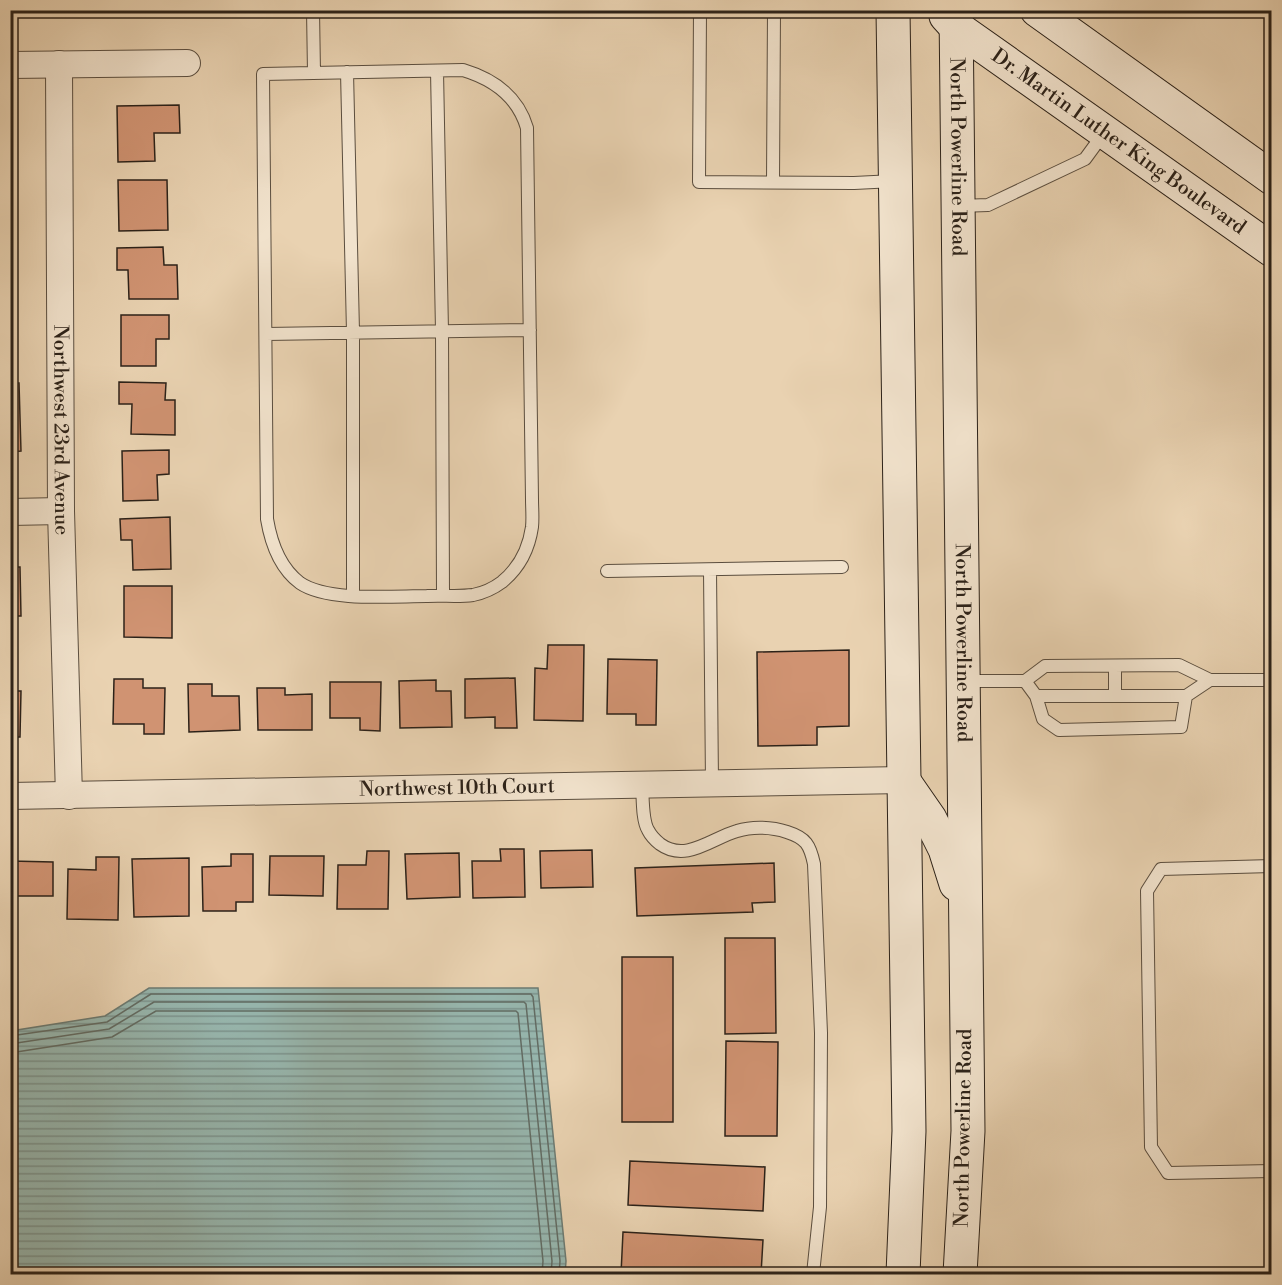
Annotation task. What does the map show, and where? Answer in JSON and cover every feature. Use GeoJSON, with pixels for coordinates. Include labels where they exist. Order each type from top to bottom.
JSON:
{"type":"FeatureCollection","features":[{"type":"Feature","properties":{"kind":"main road"},"geometry":{"type":"LineString","coordinates":[[893,10],[909,1131],[903,1275]]}},
{"type":"Feature","properties":{"kind":"main road"},"geometry":{"type":"LineString","coordinates":[[1037,10],[1272,178]]}},
{"type":"Feature","properties":{"kind":"main road","name":"Dr. Martin Luther King Boulevard"},"geometry":{"type":"LineString","coordinates":[[951,16],[1105,132],[1272,250]]}},
{"type":"Feature","properties":{"kind":"main road","name":"North Powerline Road"},"geometry":{"type":"LineString","coordinates":[[951,16],[958,206],[968,1131],[960,1275]]}},
{"type":"Feature","properties":{"kind":"main road"},"geometry":{"type":"LineString","coordinates":[[903,780],[930,819],[945,849],[965,912]]}},
{"type":"Feature","properties":{"kind":"street"},"geometry":{"type":"LineString","coordinates":[[10,65],[187,63]]}},
{"type":"Feature","properties":{"kind":"street","name":"Northwest 23rd Avenue"},"geometry":{"type":"LineString","coordinates":[[60,64],[61,511],[69,796]]}},
{"type":"Feature","properties":{"kind":"street"},"geometry":{"type":"LineString","coordinates":[[10,512],[61,511]]}},
{"type":"Feature","properties":{"kind":"street","name":"Northwest 10th Court"},"geometry":{"type":"LineString","coordinates":[[10,796],[903,780]]}},
{"type":"Feature","properties":{"kind":"lane"},"geometry":{"type":"LineString","coordinates":[[313,10],[314,72]]}},
{"type":"Feature","properties":{"kind":"lane"},"geometry":{"type":"LineString","coordinates":[[700,10],[699,182],[895,181]]}},
{"type":"Feature","properties":{"kind":"lane"},"geometry":{"type":"LineString","coordinates":[[773,182],[774,10]]}},
{"type":"Feature","properties":{"kind":"lane"},"geometry":{"type":"LineString","coordinates":[[463,70],[477,74],[491,82],[510,97],[525,120],[527,128],[532,526],[523,557],[503,581],[491,589],[473,595],[353,596],[316,590],[302,584],[290,574],[274,549],[270,536],[267,519],[263,74],[314,72],[463,70]]}},
{"type":"Feature","properties":{"kind":"lane"},"geometry":{"type":"LineString","coordinates":[[437,71],[442,331],[443,595]]}},
{"type":"Feature","properties":{"kind":"lane"},"geometry":{"type":"LineString","coordinates":[[347,72],[353,332],[353,596]]}},
{"type":"Feature","properties":{"kind":"lane"},"geometry":{"type":"LineString","coordinates":[[958,206],[988,205],[1085,159],[1105,132]]}},
{"type":"Feature","properties":{"kind":"lane"},"geometry":{"type":"LineString","coordinates":[[266,334],[530,330]]}},
{"type":"Feature","properties":{"kind":"lane"},"geometry":{"type":"LineString","coordinates":[[607,571],[842,567]]}},
{"type":"Feature","properties":{"kind":"lane"},"geometry":{"type":"LineString","coordinates":[[710,570],[712,783]]}},
{"type":"Feature","properties":{"kind":"lane"},"geometry":{"type":"LineString","coordinates":[[963,681],[1025,681],[1045,666],[1179,665],[1210,680],[1272,680]]}},
{"type":"Feature","properties":{"kind":"lane"},"geometry":{"type":"LineString","coordinates":[[1115,666],[1115,696]]}},
{"type":"Feature","properties":{"kind":"lane"},"geometry":{"type":"LineString","coordinates":[[1036,696],[1186,696],[1210,680]]}},
{"type":"Feature","properties":{"kind":"lane"},"geometry":{"type":"LineString","coordinates":[[1025,681],[1036,696],[1042,718],[1059,730],[1181,727],[1186,696]]}},
{"type":"Feature","properties":{"kind":"lane"},"geometry":{"type":"LineString","coordinates":[[642,785],[647,829],[654,839],[666,848],[680,851],[695,849],[740,830],[772,828],[796,835],[806,842],[812,853],[821,1033],[820,1207],[813,1275]]}},
{"type":"Feature","properties":{"kind":"lane"},"geometry":{"type":"LineString","coordinates":[[1272,866],[1161,869],[1146,891],[1150,1147],[1168,1173],[1272,1171]]}},
{"type":"Feature","properties":{"kind":"water"},"geometry":{"type":"Polygon","coordinates":[[[149,988],[538,988],[566,1261],[565,1274],[11,1274],[11,1031],[105,1016],[149,988]]]}},
{"type":"Feature","properties":{"kind":"building"},"geometry":{"type":"Polygon","coordinates":[[[389,10],[439,10],[438,17],[389,15],[389,10]]]}},
{"type":"Feature","properties":{"kind":"building"},"geometry":{"type":"Polygon","coordinates":[[[179,105],[180,133],[154,133],[155,161],[118,162],[117,106],[179,105]]]}},
{"type":"Feature","properties":{"kind":"building"},"geometry":{"type":"Polygon","coordinates":[[[118,180],[167,180],[168,230],[119,231],[118,180]]]}},
{"type":"Feature","properties":{"kind":"building"},"geometry":{"type":"Polygon","coordinates":[[[163,247],[164,265],[177,265],[178,299],[129,299],[128,270],[117,270],[117,248],[163,247]]]}},
{"type":"Feature","properties":{"kind":"building"},"geometry":{"type":"Polygon","coordinates":[[[121,315],[169,315],[169,339],[156,339],[156,366],[121,366],[121,315]]]}},
{"type":"Feature","properties":{"kind":"building"},"geometry":{"type":"Polygon","coordinates":[[[119,382],[166,383],[165,400],[175,400],[175,435],[131,434],[132,404],[119,404],[119,382]]]}},
{"type":"Feature","properties":{"kind":"building"},"geometry":{"type":"Polygon","coordinates":[[[10,383],[19,383],[21,451],[10,452],[10,383]]]}},
{"type":"Feature","properties":{"kind":"building"},"geometry":{"type":"Polygon","coordinates":[[[169,450],[169,474],[157,475],[158,500],[123,501],[122,451],[169,450]]]}},
{"type":"Feature","properties":{"kind":"building"},"geometry":{"type":"Polygon","coordinates":[[[170,517],[171,569],[133,570],[132,540],[121,540],[120,519],[170,517]]]}},
{"type":"Feature","properties":{"kind":"building"},"geometry":{"type":"Polygon","coordinates":[[[10,567],[20,567],[21,616],[10,616],[10,567]]]}},
{"type":"Feature","properties":{"kind":"building"},"geometry":{"type":"Polygon","coordinates":[[[124,586],[172,586],[172,638],[124,637],[124,586]]]}},
{"type":"Feature","properties":{"kind":"building"},"geometry":{"type":"Polygon","coordinates":[[[548,645],[584,645],[583,721],[534,720],[535,668],[547,669],[548,645]]]}},
{"type":"Feature","properties":{"kind":"building"},"geometry":{"type":"Polygon","coordinates":[[[849,650],[849,726],[817,727],[817,745],[758,746],[757,652],[849,650]]]}},
{"type":"Feature","properties":{"kind":"building"},"geometry":{"type":"Polygon","coordinates":[[[608,659],[657,660],[656,725],[636,725],[636,714],[607,714],[608,659]]]}},
{"type":"Feature","properties":{"kind":"building"},"geometry":{"type":"Polygon","coordinates":[[[515,678],[517,728],[495,728],[495,717],[465,718],[465,679],[515,678]]]}},
{"type":"Feature","properties":{"kind":"building"},"geometry":{"type":"Polygon","coordinates":[[[114,679],[143,679],[143,688],[165,688],[164,734],[144,734],[144,724],[113,724],[114,679]]]}},
{"type":"Feature","properties":{"kind":"building"},"geometry":{"type":"Polygon","coordinates":[[[436,680],[436,691],[451,691],[452,727],[400,728],[399,681],[436,680]]]}},
{"type":"Feature","properties":{"kind":"building"},"geometry":{"type":"Polygon","coordinates":[[[330,682],[381,682],[380,731],[360,730],[360,718],[330,718],[330,682]]]}},
{"type":"Feature","properties":{"kind":"building"},"geometry":{"type":"Polygon","coordinates":[[[188,684],[212,684],[212,696],[239,696],[240,730],[189,732],[188,684]]]}},
{"type":"Feature","properties":{"kind":"building"},"geometry":{"type":"Polygon","coordinates":[[[257,688],[285,688],[285,695],[312,694],[312,730],[258,730],[257,688]]]}},
{"type":"Feature","properties":{"kind":"building"},"geometry":{"type":"Polygon","coordinates":[[[10,691],[21,691],[20,737],[10,737],[10,691]]]}},
{"type":"Feature","properties":{"kind":"building"},"geometry":{"type":"Polygon","coordinates":[[[500,849],[524,849],[525,897],[473,898],[472,861],[501,861],[500,849]]]}},
{"type":"Feature","properties":{"kind":"building"},"geometry":{"type":"Polygon","coordinates":[[[592,850],[593,887],[541,888],[540,851],[592,850]]]}},
{"type":"Feature","properties":{"kind":"building"},"geometry":{"type":"Polygon","coordinates":[[[367,851],[389,851],[388,909],[337,909],[338,865],[366,865],[367,851]]]}},
{"type":"Feature","properties":{"kind":"building"},"geometry":{"type":"Polygon","coordinates":[[[459,853],[460,897],[407,899],[405,854],[459,853]]]}},
{"type":"Feature","properties":{"kind":"building"},"geometry":{"type":"Polygon","coordinates":[[[231,854],[253,854],[253,902],[236,902],[236,911],[203,911],[202,867],[231,866],[231,854]]]}},
{"type":"Feature","properties":{"kind":"building"},"geometry":{"type":"Polygon","coordinates":[[[270,856],[324,856],[323,896],[269,895],[270,856]]]}},
{"type":"Feature","properties":{"kind":"building"},"geometry":{"type":"Polygon","coordinates":[[[96,857],[119,857],[118,920],[67,919],[68,869],[96,870],[96,857]]]}},
{"type":"Feature","properties":{"kind":"building"},"geometry":{"type":"Polygon","coordinates":[[[189,858],[189,916],[134,917],[132,859],[189,858]]]}},
{"type":"Feature","properties":{"kind":"building"},"geometry":{"type":"Polygon","coordinates":[[[10,861],[53,862],[53,896],[10,896],[10,861]]]}},
{"type":"Feature","properties":{"kind":"building"},"geometry":{"type":"Polygon","coordinates":[[[774,863],[775,902],[752,903],[753,912],[637,916],[635,868],[774,863]]]}},
{"type":"Feature","properties":{"kind":"building"},"geometry":{"type":"Polygon","coordinates":[[[725,938],[775,938],[776,1033],[725,1034],[725,938]]]}},
{"type":"Feature","properties":{"kind":"building"},"geometry":{"type":"Polygon","coordinates":[[[622,957],[673,957],[673,1122],[622,1122],[622,957]]]}},
{"type":"Feature","properties":{"kind":"building"},"geometry":{"type":"Polygon","coordinates":[[[726,1041],[778,1042],[777,1136],[725,1136],[726,1041]]]}},
{"type":"Feature","properties":{"kind":"building"},"geometry":{"type":"Polygon","coordinates":[[[630,1161],[765,1167],[763,1211],[628,1205],[630,1161]]]}},
{"type":"Feature","properties":{"kind":"building"},"geometry":{"type":"Polygon","coordinates":[[[623,1232],[763,1240],[761,1274],[621,1274],[623,1232]]]}}]}
